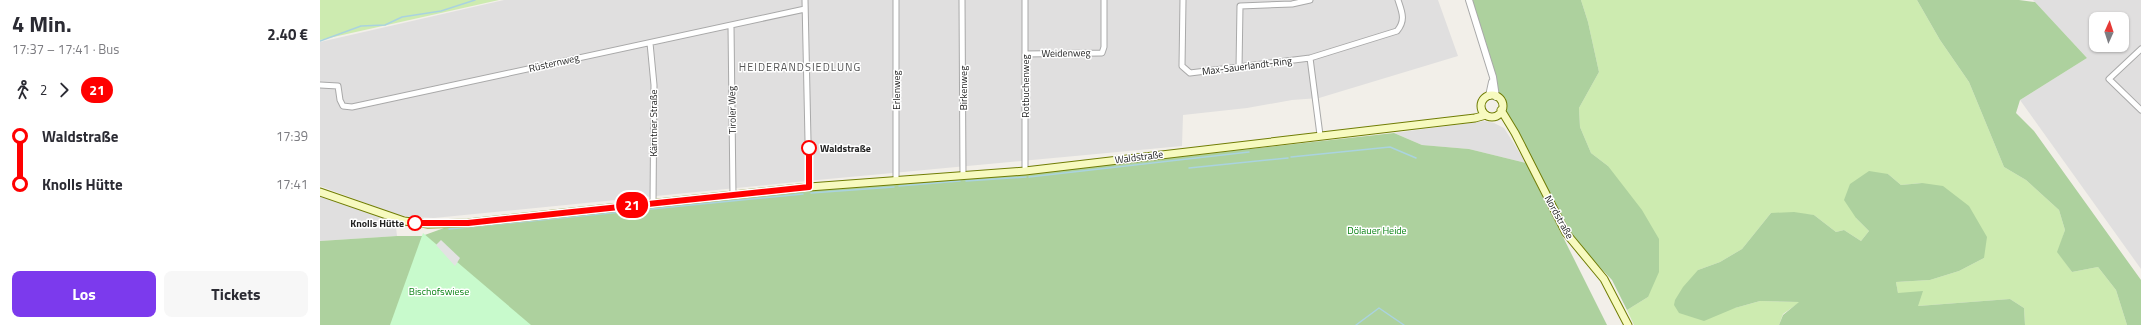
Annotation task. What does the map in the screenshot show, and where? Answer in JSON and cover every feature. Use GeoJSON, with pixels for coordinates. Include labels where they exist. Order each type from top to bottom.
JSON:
{"type":"FeatureCollection","features":[{"type":"Feature","properties":{"kind":"main road","name":"Nordstraße"},"geometry":{"type":"LineString","coordinates":[[1493,97],[1502,103],[1502,110],[1566,233],[1604,278],[1628,325]]}},
{"type":"Feature","properties":{"kind":"main road"},"geometry":{"type":"LineString","coordinates":[[1493,97],[1482,102],[1484,112],[1496,116],[1509,124]]}},
{"type":"Feature","properties":{"kind":"main road"},"geometry":{"type":"LineString","coordinates":[[1496,116],[1502,110]]}},
{"type":"Feature","properties":{"kind":"main road","name":"Waldstraße"},"geometry":{"type":"LineString","coordinates":[[320,192],[395,219],[428,224],[468,223],[809,187],[1025,171],[1460,120],[1484,112]]}},
{"type":"Feature","properties":{"kind":"street"},"geometry":{"type":"LineString","coordinates":[[805,0],[809,187]]}},
{"type":"Feature","properties":{"kind":"street","name":"Erlenweg"},"geometry":{"type":"LineString","coordinates":[[896,0],[896,180]]}},
{"type":"Feature","properties":{"kind":"street","name":"Birkenweg"},"geometry":{"type":"LineString","coordinates":[[962,0],[964,176]]}},
{"type":"Feature","properties":{"kind":"street","name":"Rotbuchenweg"},"geometry":{"type":"LineString","coordinates":[[1025,0],[1025,171]]}},
{"type":"Feature","properties":{"kind":"street","name":"Weidenweg"},"geometry":{"type":"LineString","coordinates":[[1025,54],[1102,52],[1104,47],[1104,0]]}},
{"type":"Feature","properties":{"kind":"street","name":"Max-Sauerlandt-Ring"},"geometry":{"type":"LineString","coordinates":[[1183,0],[1182,66],[1185,71],[1190,73],[1310,58],[1397,31],[1403,24],[1403,16],[1398,0]]}},
{"type":"Feature","properties":{"kind":"street"},"geometry":{"type":"LineString","coordinates":[[1239,68],[1240,6],[1292,4],[1310,0]]}},
{"type":"Feature","properties":{"kind":"street","name":"Nordstraße"},"geometry":{"type":"LineString","coordinates":[[1469,0],[1493,77],[1493,97]]}},
{"type":"Feature","properties":{"kind":"street","name":"Rüsternweg"},"geometry":{"type":"LineString","coordinates":[[320,85],[338,86],[341,104],[343,106],[352,107],[590,54],[650,43],[805,9]]}},
{"type":"Feature","properties":{"kind":"street","name":"Tiroler Weg"},"geometry":{"type":"LineString","coordinates":[[731,26],[733,195]]}},
{"type":"Feature","properties":{"kind":"street","name":"Kärntner Straße"},"geometry":{"type":"LineString","coordinates":[[650,43],[654,85],[653,203]]}},
{"type":"Feature","properties":{"kind":"street"},"geometry":{"type":"LineString","coordinates":[[2141,49],[2109,79],[2141,110]]}},
{"type":"Feature","properties":{"kind":"street"},"geometry":{"type":"LineString","coordinates":[[1310,58],[1320,136]]}},
{"type":"Feature","properties":{"kind":"shaded area"},"geometry":{"type":"Polygon","coordinates":[[[504,0],[1438,0],[1458,56],[1319,98],[1292,100],[1247,108],[1183,115],[1182,146],[434,218],[410,217],[395,214],[320,186],[320,42],[504,0]]]}},
{"type":"Feature","properties":{"kind":"shaded area"},"geometry":{"type":"Polygon","coordinates":[[[2033,0],[2141,0],[2141,269],[2020,100],[2087,58],[2033,0]]]}},
{"type":"Feature","properties":{"kind":"shaded area"},"geometry":{"type":"Polygon","coordinates":[[[1485,121],[1494,123],[1504,128],[1526,163],[1469,149],[1422,145],[1394,133],[1485,121]]]}},
{"type":"Feature","properties":{"kind":"shaded area"},"geometry":{"type":"Polygon","coordinates":[[[320,192],[395,219],[397,236],[320,241],[320,192]]]}},
{"type":"Feature","properties":{"kind":"shaded area"},"geometry":{"type":"Polygon","coordinates":[[[441,240],[460,258],[455,266],[436,245],[441,240]]]}},
{"type":"Feature","properties":{"kind":"green space"},"geometry":{"type":"Polygon","coordinates":[[[320,0],[499,0],[320,40],[320,0]]]}},
{"type":"Feature","properties":{"kind":"green space"},"geometry":{"type":"Polygon","coordinates":[[[1469,0],[1581,0],[1588,22],[1599,72],[1579,108],[1580,127],[1591,153],[1608,166],[1642,210],[1659,239],[1659,272],[1648,297],[1627,310],[1612,280],[1571,237],[1506,115],[1469,0]]]}},
{"type":"Feature","properties":{"kind":"green space"},"geometry":{"type":"Polygon","coordinates":[[[1581,0],[1917,0],[1940,40],[1969,82],[2004,167],[2026,180],[2059,210],[2065,230],[2058,252],[2072,272],[2098,267],[2116,290],[2127,325],[2025,325],[2024,308],[2010,299],[1918,306],[1898,293],[1896,282],[1930,280],[1959,271],[1984,258],[1922,183],[1901,185],[1888,174],[1856,218],[1869,231],[1861,241],[1844,230],[1836,232],[1814,215],[1771,213],[1742,249],[1720,262],[1698,270],[1735,308],[1760,301],[1800,302],[1783,314],[1779,325],[1634,325],[1627,310],[1648,297],[1608,166],[1591,153],[1580,127],[1579,108],[1599,72],[1588,22],[1581,0]]]}},
{"type":"Feature","properties":{"kind":"green space"},"geometry":{"type":"Polygon","coordinates":[[[1917,0],[2019,0],[2035,2],[2087,58],[2020,100],[2016,113],[2034,131],[2141,280],[2141,325],[2127,325],[2116,290],[2098,267],[2072,272],[2057,252],[2065,230],[2059,210],[2026,180],[2004,167],[1969,82],[1940,40],[1917,0]]]}},
{"type":"Feature","properties":{"kind":"green space","name":"Dölauer Heide"},"geometry":{"type":"Polygon","coordinates":[[[1394,133],[1422,145],[1469,149],[1526,163],[1607,325],[320,325],[320,241],[397,236],[422,236],[444,228],[803,190],[1026,174],[1394,133]]]}},
{"type":"Feature","properties":{"kind":"green space"},"geometry":{"type":"Polygon","coordinates":[[[1869,171],[1888,174],[1901,185],[1922,183],[1943,186],[1969,206],[1987,237],[1984,258],[1959,271],[1930,280],[1896,282],[1898,293],[1923,291],[1918,306],[2010,299],[2024,308],[2025,325],[1779,325],[1783,315],[1799,302],[1760,301],[1735,308],[1704,321],[1679,313],[1674,305],[1675,300],[1683,287],[1698,270],[1720,262],[1742,249],[1771,213],[1794,212],[1814,215],[1836,232],[1844,230],[1861,241],[1869,231],[1856,218],[1844,200],[1850,184],[1869,171]]]}},
{"type":"Feature","properties":{"kind":"green space","name":"Bischofswiese"},"geometry":{"type":"Polygon","coordinates":[[[423,233],[531,325],[390,325],[423,233]]]}},
{"type":"Feature","properties":{"kind":"waterway"},"geometry":{"type":"LineString","coordinates":[[320,41],[361,26],[385,25],[402,17],[441,11],[475,0]]}},
{"type":"Feature","properties":{"kind":"waterway"},"geometry":{"type":"LineString","coordinates":[[1291,157],[1390,147],[1416,158]]}},
{"type":"Feature","properties":{"kind":"waterway"},"geometry":{"type":"LineString","coordinates":[[1029,177],[1249,152]]}},
{"type":"Feature","properties":{"kind":"waterway"},"geometry":{"type":"LineString","coordinates":[[1189,168],[1288,158]]}},
{"type":"Feature","properties":{"kind":"waterway"},"geometry":{"type":"LineString","coordinates":[[966,181],[1026,177]]}},
{"type":"Feature","properties":{"kind":"waterway"},"geometry":{"type":"LineString","coordinates":[[899,186],[960,181]]}},
{"type":"Feature","properties":{"kind":"waterway"},"geometry":{"type":"LineString","coordinates":[[811,193],[894,187]]}},
{"type":"Feature","properties":{"kind":"waterway"},"geometry":{"type":"LineString","coordinates":[[449,229],[803,194]]}},
{"type":"Feature","properties":{"kind":"waterway"},"geometry":{"type":"LineString","coordinates":[[1356,325],[1379,308],[1404,325]]}},
{"type":"Feature","properties":{"kind":"bus line","name":"21"},"geometry":{"type":"LineString","coordinates":[[415,223],[468,223],[809,187],[809,148]]}},
{"type":"Feature","properties":{"kind":"place","name":"Waldstraße"},"geometry":{"type":"Point","coordinates":[809,148]}},
{"type":"Feature","properties":{"kind":"place","name":"Knolls Hütte"},"geometry":{"type":"Point","coordinates":[415,223]}},
{"type":"Feature","properties":{"kind":"district","name":"HEIDERANDSIEDLUNG"},"geometry":{"type":"Point","coordinates":[800,67]}}]}
